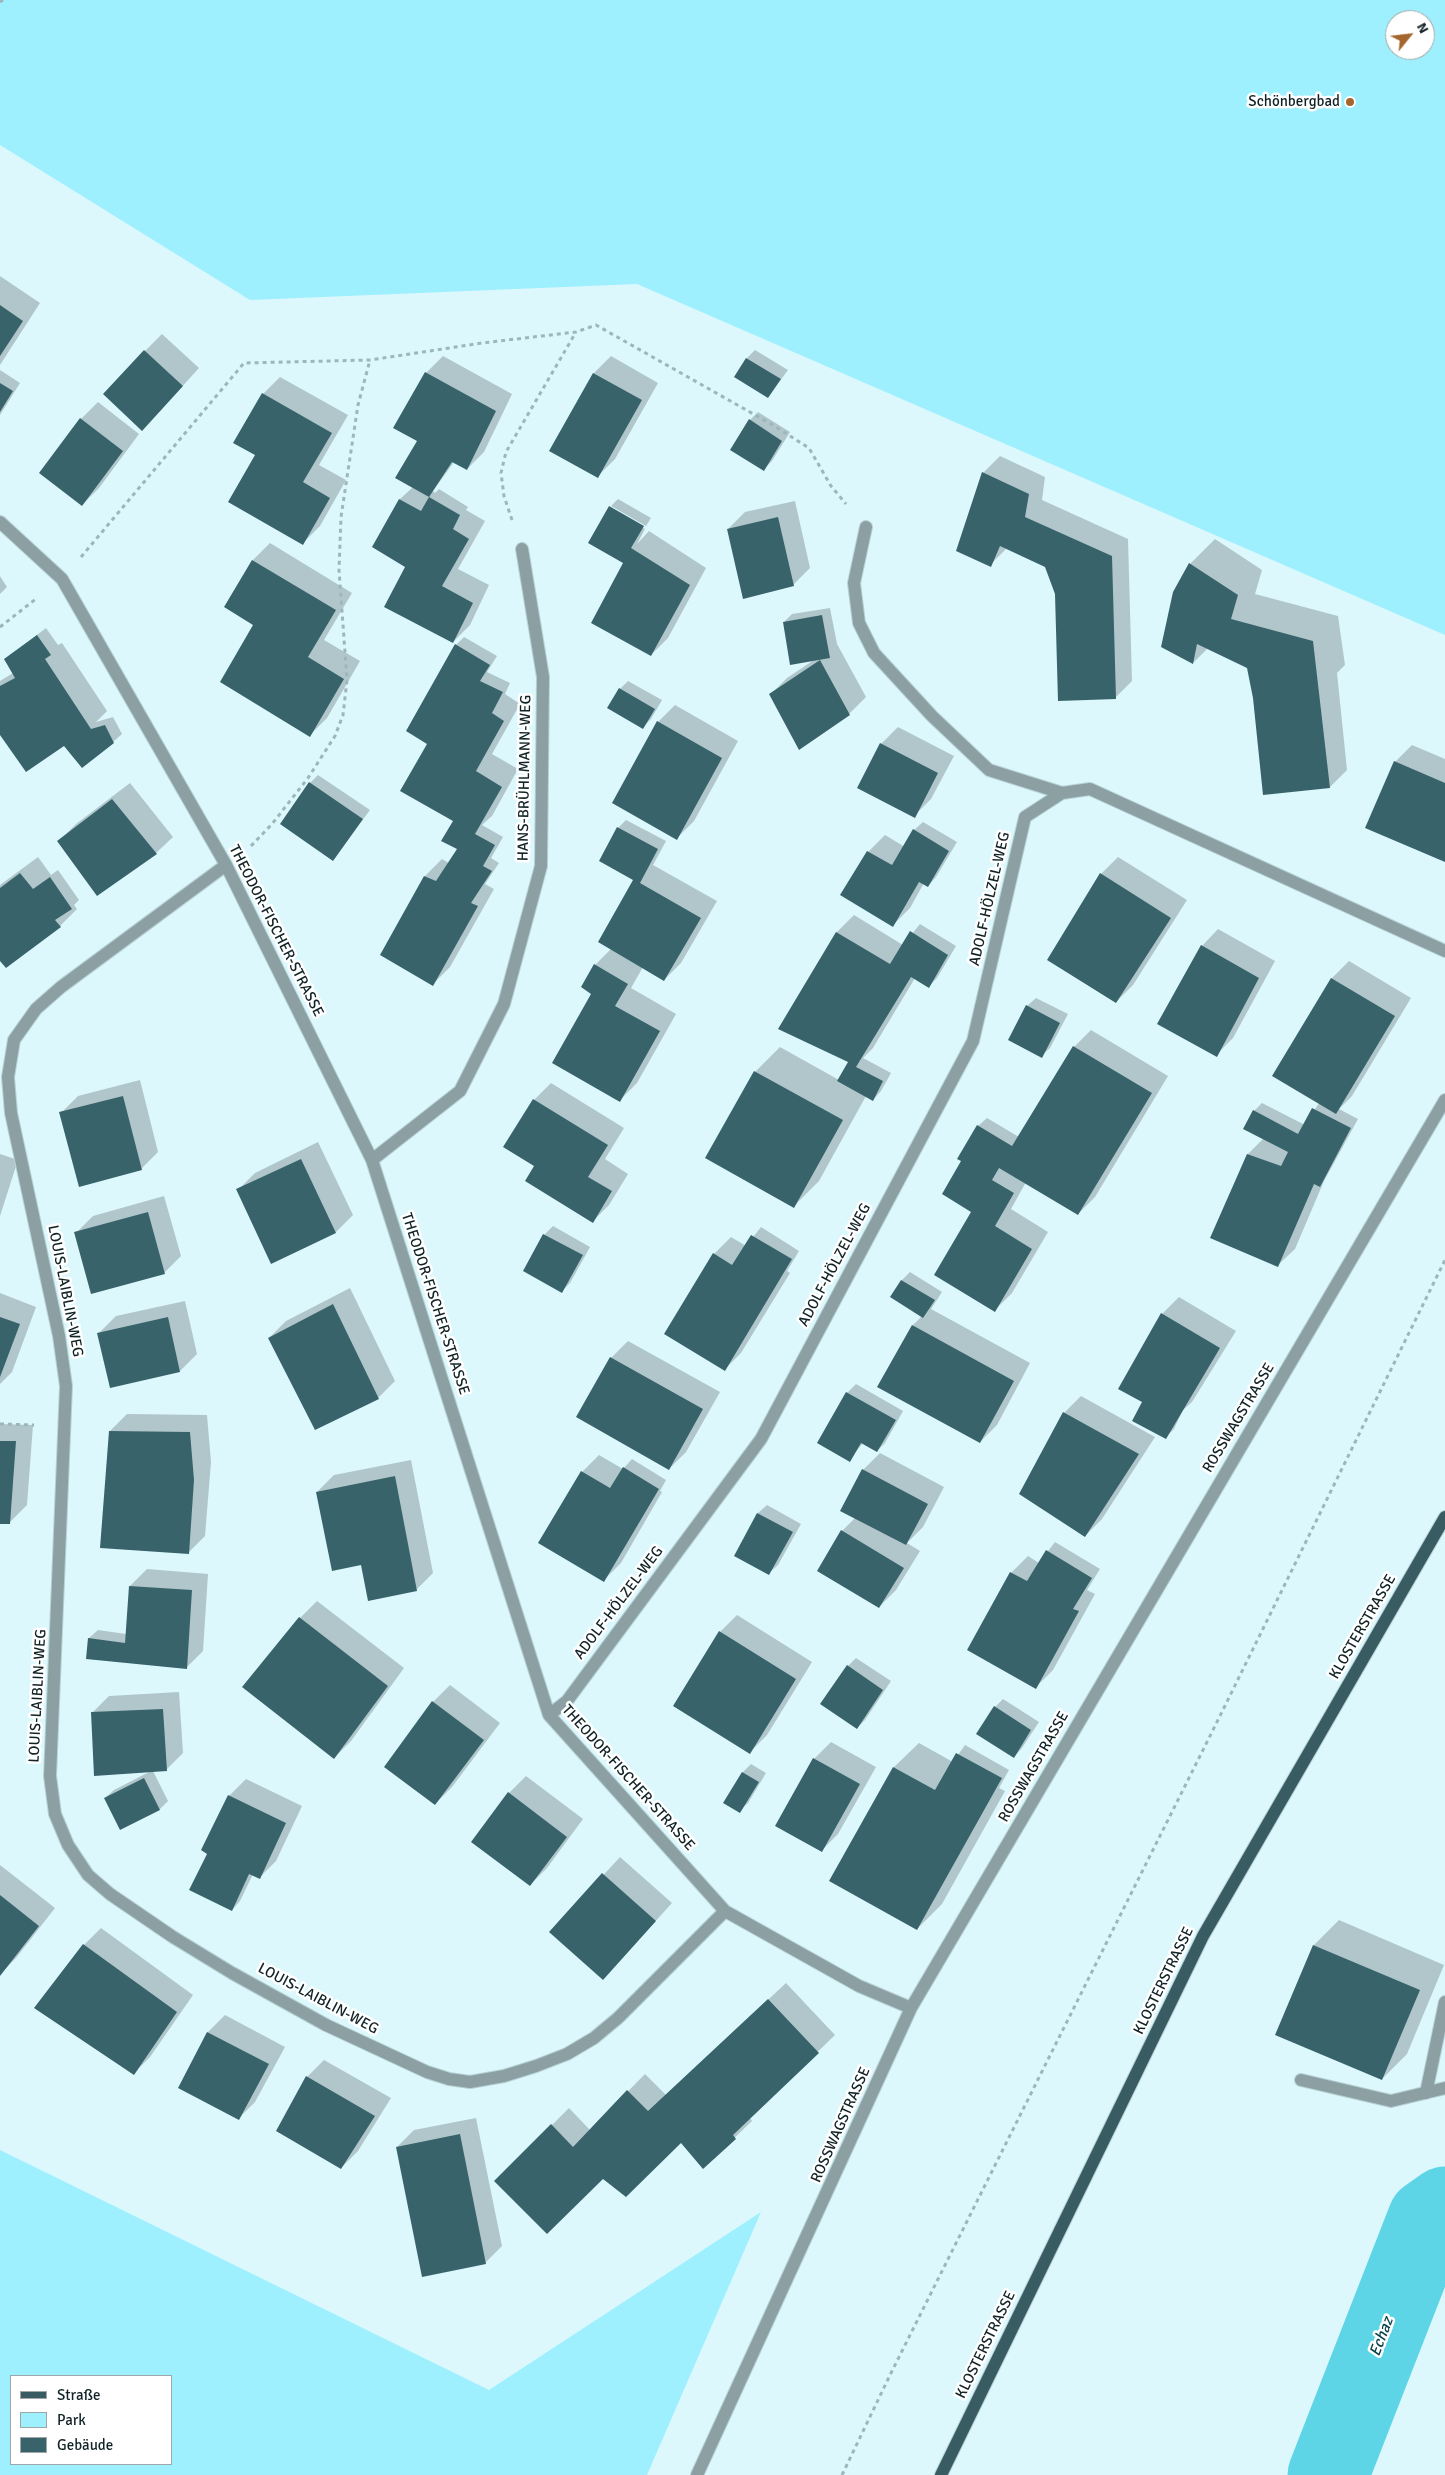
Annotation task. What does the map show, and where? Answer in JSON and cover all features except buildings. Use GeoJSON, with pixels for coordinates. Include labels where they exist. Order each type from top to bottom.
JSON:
{"type":"FeatureCollection","features":[{"type":"Feature","properties":{"kind":"main road","name":"KLOSTERSTRASSE"},"geometry":{"type":"LineString","coordinates":[[941,2475],[1203,1936],[1445,1517]]}},
{"type":"Feature","properties":{"kind":"street","name":"THEODOR-FISCHER-STRASSE"},"geometry":{"type":"LineString","coordinates":[[0,522],[62,579],[226,865],[372,1160],[549,1715],[725,1911],[859,1986],[912,2008]]}},
{"type":"Feature","properties":{"kind":"street","name":"ADOLF-HÖLZEL-WEG"},"geometry":{"type":"LineString","coordinates":[[866,527],[854,583],[859,622],[874,653],[932,716],[989,770],[1062,792],[1090,789],[1445,951]]}},
{"type":"Feature","properties":{"kind":"street","name":"HANS-BRÜHLMANN-WEG"},"geometry":{"type":"LineString","coordinates":[[372,1160],[460,1091],[504,1004],[541,866],[543,677],[522,549]]}},
{"type":"Feature","properties":{"kind":"street","name":"ADOLF-HÖLZEL-WEG"},"geometry":{"type":"LineString","coordinates":[[549,1715],[566,1701],[761,1439],[973,1041],[1025,817],[1062,792]]}},
{"type":"Feature","properties":{"kind":"street","name":"LOUIS-LAIBLIN-WEG"},"geometry":{"type":"LineString","coordinates":[[226,865],[61,987],[36,1009],[14,1040],[8,1077],[11,1113],[57,1327],[66,1386],[50,1776],[55,1814],[68,1846],[88,1875],[110,1894],[173,1937],[232,1973],[326,2024],[427,2072],[449,2079],[470,2082],[504,2076],[536,2066],[567,2054],[594,2038],[618,2018],[725,1911]]}},
{"type":"Feature","properties":{"kind":"street","name":"ROSSWAGSTRASSE"},"geometry":{"type":"LineString","coordinates":[[697,2475],[912,2008],[1445,1100]]}},
{"type":"Feature","properties":{"kind":"street"},"geometry":{"type":"LineString","coordinates":[[1426,2093],[1445,2002]]}},
{"type":"Feature","properties":{"kind":"street"},"geometry":{"type":"LineString","coordinates":[[1301,2080],[1391,2101],[1445,2088]]}},
{"type":"Feature","properties":{"kind":"path"},"geometry":{"type":"LineString","coordinates":[[126,505],[244,363],[370,360],[482,343],[576,332],[596,325],[771,424],[808,448],[832,486],[866,527]]}},
{"type":"Feature","properties":{"kind":"path"},"geometry":{"type":"LineString","coordinates":[[522,549],[504,496],[500,473],[506,452],[576,332]]}},
{"type":"Feature","properties":{"kind":"path"},"geometry":{"type":"LineString","coordinates":[[226,865],[250,847],[284,809],[308,778],[335,736],[343,715],[347,680],[339,570],[341,517],[358,405],[370,360]]}},
{"type":"Feature","properties":{"kind":"path"},"geometry":{"type":"LineString","coordinates":[[842,2475],[1445,1260]]}},
{"type":"Feature","properties":{"kind":"green space"},"geometry":{"type":"Polygon","coordinates":[[[0,0],[1445,0],[1445,635],[637,284],[250,300],[0,145],[0,0]]]}},
{"type":"Feature","properties":{"kind":"green space"},"geometry":{"type":"Polygon","coordinates":[[[0,2150],[489,2390],[761,2212],[647,2475],[0,2475],[0,2150]]]}},
{"type":"Feature","properties":{"kind":"green space"},"geometry":{"type":"Polygon","coordinates":[[[1346,2466],[1366,2475],[1343,2475],[1346,2466]]]}},
{"type":"Feature","properties":{"kind":"waterway","name":"Echaz"},"geometry":{"type":"LineString","coordinates":[[1328,2475],[1428,2219],[1445,2207]]}},
{"type":"Feature","properties":{"kind":"place","name":"Schönbergbad"},"geometry":{"type":"Point","coordinates":[1350,102]}}]}
